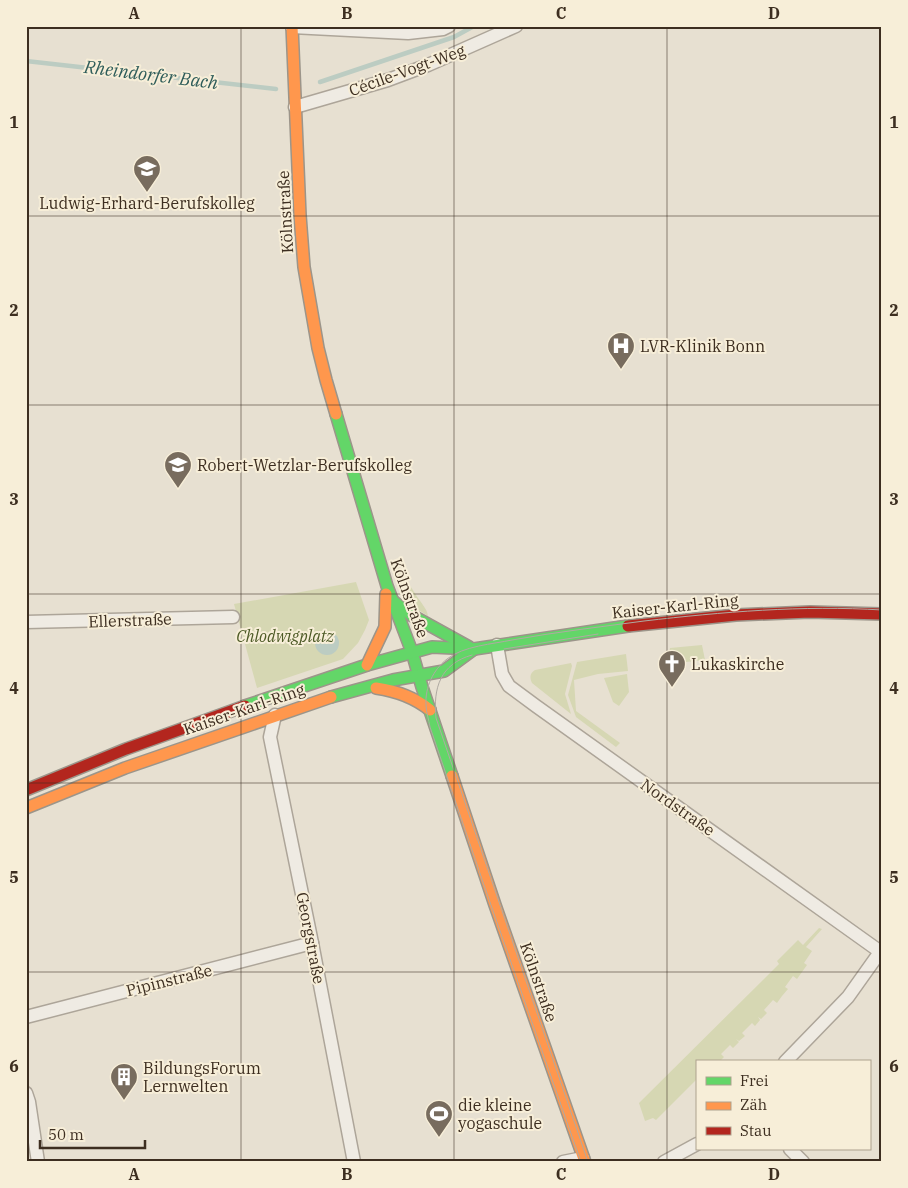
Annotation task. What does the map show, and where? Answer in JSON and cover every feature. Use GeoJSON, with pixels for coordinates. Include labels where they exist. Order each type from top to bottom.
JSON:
{"type":"FeatureCollection","features":[{"type":"Feature","properties":{"kind":"main road","name":"Kölnstraße"},"geometry":{"type":"LineString","coordinates":[[292,27],[304,267],[311,311],[326,380],[387,586],[412,653],[508,942],[584,1160]]}},
{"type":"Feature","properties":{"kind":"main road"},"geometry":{"type":"LineString","coordinates":[[367,665],[385,627],[387,586]]}},
{"type":"Feature","properties":{"kind":"main road"},"geometry":{"type":"LineString","coordinates":[[392,601],[411,615],[474,650]]}},
{"type":"Feature","properties":{"kind":"main road","name":"Kaiser-Karl-Ring"},"geometry":{"type":"LineString","coordinates":[[26,790],[126,749],[252,704],[367,665],[432,647],[474,650],[626,626],[727,616],[810,612],[882,614]]}},
{"type":"Feature","properties":{"kind":"main road"},"geometry":{"type":"LineString","coordinates":[[418,675],[418,660],[423,653],[432,647]]}},
{"type":"Feature","properties":{"kind":"main road","name":"Kaiser-Karl-Ring"},"geometry":{"type":"LineString","coordinates":[[26,808],[125,768],[275,715],[366,687],[444,671],[474,650]]}},
{"type":"Feature","properties":{"kind":"main road"},"geometry":{"type":"LineString","coordinates":[[393,680],[404,674],[410,667],[412,653]]}},
{"type":"Feature","properties":{"kind":"main road"},"geometry":{"type":"LineString","coordinates":[[366,687],[393,690],[406,694],[430,710]]}},
{"type":"Feature","properties":{"kind":"street"},"geometry":{"type":"LineString","coordinates":[[292,27],[408,33],[442,29],[449,26]]}},
{"type":"Feature","properties":{"kind":"street","name":"Cécile-Vogt-Weg"},"geometry":{"type":"LineString","coordinates":[[296,107],[388,80],[516,26]]}},
{"type":"Feature","properties":{"kind":"street","name":"Ellerstraße"},"geometry":{"type":"LineString","coordinates":[[26,622],[233,617]]}},
{"type":"Feature","properties":{"kind":"street","name":"Nordstraße"},"geometry":{"type":"LineString","coordinates":[[497,645],[502,674],[510,686],[881,953]]}},
{"type":"Feature","properties":{"kind":"street","name":"Georgstraße"},"geometry":{"type":"LineString","coordinates":[[275,715],[270,737],[354,1162]]}},
{"type":"Feature","properties":{"kind":"street","name":"Pipinstraße"},"geometry":{"type":"LineString","coordinates":[[26,1017],[312,943]]}},
{"type":"Feature","properties":{"kind":"street"},"geometry":{"type":"LineString","coordinates":[[787,1060],[848,997],[881,953]]}},
{"type":"Feature","properties":{"kind":"street"},"geometry":{"type":"LineString","coordinates":[[26,1093],[38,1162]]}},
{"type":"Feature","properties":{"kind":"street"},"geometry":{"type":"LineString","coordinates":[[664,1162],[696,1145]]}},
{"type":"Feature","properties":{"kind":"street"},"geometry":{"type":"LineString","coordinates":[[791,1150],[803,1162]]}},
{"type":"Feature","properties":{"kind":"street"},"geometry":{"type":"LineString","coordinates":[[563,1162],[584,1160]]}},
{"type":"Feature","properties":{"kind":"green space"},"geometry":{"type":"Polygon","coordinates":[[[393,567],[398,567],[425,608],[428,616],[404,601],[393,567]]]}},
{"type":"Feature","properties":{"kind":"green space","name":"Chlodwigplatz"},"geometry":{"type":"Polygon","coordinates":[[[356,582],[369,620],[358,643],[343,659],[257,688],[234,604],[356,582]]]}},
{"type":"Feature","properties":{"kind":"green space"},"geometry":{"type":"Polygon","coordinates":[[[702,645],[705,660],[667,664],[670,648],[702,645]]]}},
{"type":"Feature","properties":{"kind":"green space"},"geometry":{"type":"Polygon","coordinates":[[[626,654],[628,671],[598,674],[574,680],[576,711],[620,743],[616,747],[576,717],[568,695],[577,662],[626,654]]]}},
{"type":"Feature","properties":{"kind":"green space"},"geometry":{"type":"Polygon","coordinates":[[[571,663],[572,666],[565,694],[571,714],[532,683],[530,678],[535,670],[571,663]]]}},
{"type":"Feature","properties":{"kind":"green space"},"geometry":{"type":"Polygon","coordinates":[[[627,674],[629,692],[619,706],[613,702],[604,678],[627,674]]]}},
{"type":"Feature","properties":{"kind":"green space"},"geometry":{"type":"Polygon","coordinates":[[[819,928],[822,929],[806,947],[812,951],[804,963],[807,965],[797,979],[793,976],[785,987],[788,989],[777,1003],[773,1000],[764,1010],[767,1013],[761,1019],[758,1017],[760,1020],[755,1026],[752,1023],[742,1033],[745,1036],[739,1041],[736,1039],[739,1042],[733,1048],[730,1045],[721,1054],[724,1057],[721,1060],[696,1060],[696,1080],[656,1120],[653,1118],[645,1121],[639,1103],[779,964],[777,961],[798,940],[803,945],[819,928]]]}},
{"type":"Feature","properties":{"kind":"shaded area"},"geometry":{"type":"Polygon","coordinates":[[[327,631],[336,634],[339,643],[336,652],[327,655],[318,652],[315,643],[318,634],[327,631]]]}},
{"type":"Feature","properties":{"kind":"waterway","name":"Rheindorfer Bach"},"geometry":{"type":"LineString","coordinates":[[320,82],[454,37],[474,26]]}},
{"type":"Feature","properties":{"kind":"waterway","name":"Rheindorfer Bach"},"geometry":{"type":"LineString","coordinates":[[26,61],[276,89]]}},
{"type":"Feature","properties":{"kind":"tram line"},"geometry":{"type":"LineString","coordinates":[[581,1162],[430,727],[426,710],[426,698],[431,679],[442,663],[461,651],[487,644],[529,637],[644,621],[732,612],[822,608],[882,610]]}},
{"type":"Feature","properties":{"kind":"tram line"},"geometry":{"type":"LineString","coordinates":[[504,649],[598,634]]}},
{"type":"Feature","properties":{"kind":"tram line"},"geometry":{"type":"LineString","coordinates":[[472,655],[452,664],[441,679],[436,697],[436,718],[588,1162]]}},
{"type":"Feature","properties":{"kind":"traffic: fast"},"geometry":{"type":"LineString","coordinates":[[336,414],[387,586],[412,652],[452,776]]}},
{"type":"Feature","properties":{"kind":"traffic: fast"},"geometry":{"type":"LineString","coordinates":[[393,601],[411,615],[469,647]]}},
{"type":"Feature","properties":{"kind":"traffic: fast"},"geometry":{"type":"LineString","coordinates":[[245,706],[367,665],[432,647],[474,649],[628,626]]}},
{"type":"Feature","properties":{"kind":"traffic: fast"},"geometry":{"type":"LineString","coordinates":[[331,697],[393,680],[444,671],[474,649]]}},
{"type":"Feature","properties":{"kind":"traffic: slow"},"geometry":{"type":"LineString","coordinates":[[292,26],[304,267],[318,348],[336,414]]}},
{"type":"Feature","properties":{"kind":"traffic: slow"},"geometry":{"type":"LineString","coordinates":[[367,665],[385,627],[386,594]]}},
{"type":"Feature","properties":{"kind":"traffic: slow"},"geometry":{"type":"LineString","coordinates":[[376,688],[405,695],[430,710]]}},
{"type":"Feature","properties":{"kind":"traffic: slow"},"geometry":{"type":"LineString","coordinates":[[26,808],[125,768],[331,697]]}},
{"type":"Feature","properties":{"kind":"traffic: slow"},"geometry":{"type":"LineString","coordinates":[[452,776],[585,1162]]}},
{"type":"Feature","properties":{"kind":"traffic: jam"},"geometry":{"type":"LineString","coordinates":[[628,626],[736,615],[810,612],[882,614]]}},
{"type":"Feature","properties":{"kind":"traffic: jam"},"geometry":{"type":"LineString","coordinates":[[26,790],[126,749],[245,706]]}},
{"type":"Feature","properties":{"kind":"place","name":"Ludwig-Erhard-Berufskolleg"},"geometry":{"type":"Point","coordinates":[147,193]}},
{"type":"Feature","properties":{"kind":"place","name":"LVR-Klinik Bonn"},"geometry":{"type":"Point","coordinates":[621,370]}},
{"type":"Feature","properties":{"kind":"place","name":"Robert-Wetzlar-Berufskolleg"},"geometry":{"type":"Point","coordinates":[178,489]}},
{"type":"Feature","properties":{"kind":"place","name":"Lukaskirche"},"geometry":{"type":"Point","coordinates":[672,688]}},
{"type":"Feature","properties":{"kind":"place","name":"BildungsForum Lernwelten"},"geometry":{"type":"Point","coordinates":[124,1101]}},
{"type":"Feature","properties":{"kind":"place","name":"die kleine yogaschule"},"geometry":{"type":"Point","coordinates":[439,1138]}}]}
